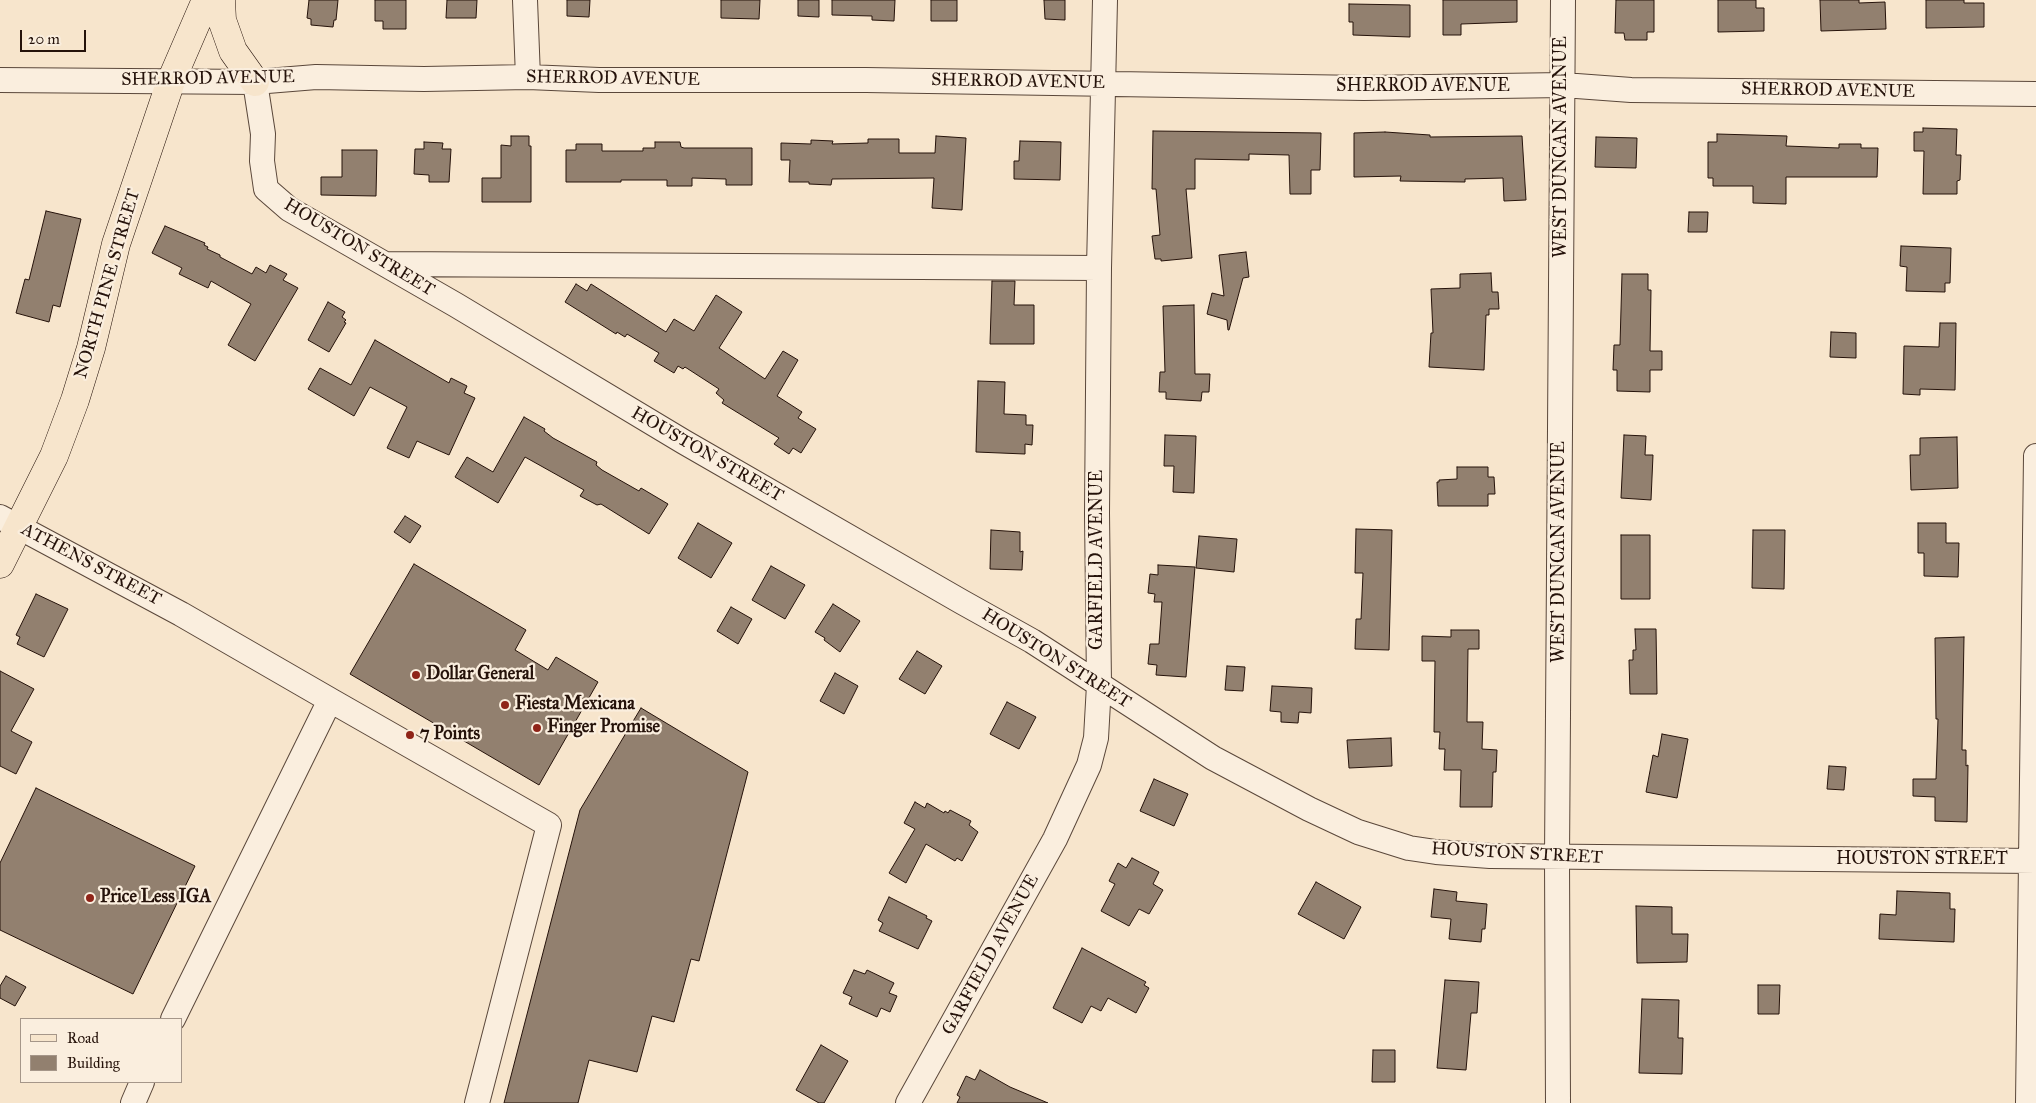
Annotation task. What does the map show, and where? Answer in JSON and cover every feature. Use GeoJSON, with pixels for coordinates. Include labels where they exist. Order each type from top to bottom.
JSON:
{"type":"FeatureCollection","features":[{"type":"Feature","properties":{"kind":"main road","name":"NORTH PINE STREET"},"geometry":{"type":"LineString","coordinates":[[0,564],[10,522],[54,456],[75,400],[91,348],[116,244],[171,81],[206,0]]}},
{"type":"Feature","properties":{"kind":"main road"},"geometry":{"type":"LineString","coordinates":[[221,0],[222,20],[233,51],[255,82]]}},
{"type":"Feature","properties":{"kind":"street"},"geometry":{"type":"LineString","coordinates":[[525,0],[528,77]]}},
{"type":"Feature","properties":{"kind":"street","name":"GARFIELD AVENUE"},"geometry":{"type":"LineString","coordinates":[[908,1103],[1055,839],[1089,765],[1096,738],[1099,685],[1097,504],[1099,268],[1105,0]]}},
{"type":"Feature","properties":{"kind":"street","name":"WEST DUNCAN AVENUE"},"geometry":{"type":"LineString","coordinates":[[1558,1103],[1557,858],[1563,0]]}},
{"type":"Feature","properties":{"kind":"street","name":"SHERROD AVENUE"},"geometry":{"type":"LineString","coordinates":[[0,80],[255,82],[316,77],[424,79],[528,77],[599,80],[866,80],[1364,88],[1563,86],[1631,90],[2036,94]]}},
{"type":"Feature","properties":{"kind":"street","name":"HOUSTON STREET"},"geometry":{"type":"LineString","coordinates":[[255,82],[263,134],[262,161],[266,189],[289,209],[692,447],[1032,641],[1213,758],[1309,809],[1358,832],[1409,848],[1436,852],[1557,858],[2033,861]]}},
{"type":"Feature","properties":{"kind":"street"},"geometry":{"type":"LineString","coordinates":[[385,264],[1099,268]]}},
{"type":"Feature","properties":{"kind":"street"},"geometry":{"type":"LineString","coordinates":[[2028,1103],[2033,861],[2036,456]]}},
{"type":"Feature","properties":{"kind":"street","name":"ATHENS STREET"},"geometry":{"type":"LineString","coordinates":[[10,522],[181,614],[549,825],[477,1103]]}},
{"type":"Feature","properties":{"kind":"street"},"geometry":{"type":"LineString","coordinates":[[172,1018],[330,700]]}},
{"type":"Feature","properties":{"kind":"street"},"geometry":{"type":"LineString","coordinates":[[133,1103],[142,1083]]}},
{"type":"Feature","properties":{"kind":"building"},"geometry":{"type":"Polygon","coordinates":[[[309,0],[338,0],[336,20],[334,20],[333,27],[311,25],[311,19],[307,18],[309,0]]]}},
{"type":"Feature","properties":{"kind":"building"},"geometry":{"type":"Polygon","coordinates":[[[375,0],[406,0],[406,29],[383,29],[383,21],[375,21],[375,0]]]}},
{"type":"Feature","properties":{"kind":"building"},"geometry":{"type":"Polygon","coordinates":[[[447,0],[477,0],[476,18],[446,18],[447,0]]]}},
{"type":"Feature","properties":{"kind":"building"},"geometry":{"type":"Polygon","coordinates":[[[567,0],[590,0],[589,17],[567,16],[567,0]]]}},
{"type":"Feature","properties":{"kind":"building"},"geometry":{"type":"Polygon","coordinates":[[[721,0],[760,0],[759,19],[721,18],[721,0]]]}},
{"type":"Feature","properties":{"kind":"building"},"geometry":{"type":"Polygon","coordinates":[[[798,0],[819,0],[819,17],[798,16],[798,0]]]}},
{"type":"Feature","properties":{"kind":"building"},"geometry":{"type":"Polygon","coordinates":[[[832,0],[895,0],[894,21],[872,20],[872,16],[832,15],[832,0]]]}},
{"type":"Feature","properties":{"kind":"building"},"geometry":{"type":"Polygon","coordinates":[[[931,0],[957,0],[957,21],[931,21],[931,0]]]}},
{"type":"Feature","properties":{"kind":"building"},"geometry":{"type":"Polygon","coordinates":[[[1044,0],[1065,0],[1065,20],[1045,19],[1044,0]]]}},
{"type":"Feature","properties":{"kind":"building"},"geometry":{"type":"Polygon","coordinates":[[[1443,0],[1517,0],[1517,22],[1461,24],[1461,35],[1443,35],[1443,0]]]}},
{"type":"Feature","properties":{"kind":"building"},"geometry":{"type":"Polygon","coordinates":[[[1616,0],[1654,0],[1654,32],[1647,32],[1647,40],[1625,40],[1624,33],[1615,33],[1616,0]]]}},
{"type":"Feature","properties":{"kind":"building"},"geometry":{"type":"Polygon","coordinates":[[[1718,0],[1756,0],[1756,8],[1764,8],[1764,31],[1718,32],[1718,0]]]}},
{"type":"Feature","properties":{"kind":"building"},"geometry":{"type":"Polygon","coordinates":[[[1820,0],[1859,0],[1859,3],[1885,2],[1886,29],[1821,31],[1820,0]]]}},
{"type":"Feature","properties":{"kind":"building"},"geometry":{"type":"Polygon","coordinates":[[[1926,0],[1964,0],[1964,3],[1984,3],[1984,27],[1926,28],[1926,0]]]}},
{"type":"Feature","properties":{"kind":"building"},"geometry":{"type":"Polygon","coordinates":[[[1349,4],[1410,5],[1410,37],[1353,35],[1353,22],[1349,22],[1349,4]]]}},
{"type":"Feature","properties":{"kind":"building"},"geometry":{"type":"Polygon","coordinates":[[[1923,128],[1957,129],[1956,155],[1961,155],[1960,180],[1957,181],[1957,194],[1923,194],[1924,151],[1914,151],[1914,132],[1923,132],[1923,128]]]}},
{"type":"Feature","properties":{"kind":"building"},"geometry":{"type":"Polygon","coordinates":[[[1153,131],[1321,133],[1320,170],[1311,170],[1311,194],[1290,194],[1289,155],[1249,154],[1249,160],[1195,159],[1195,189],[1186,189],[1192,258],[1161,261],[1161,259],[1155,259],[1152,236],[1160,235],[1156,189],[1152,189],[1153,131]]]}},
{"type":"Feature","properties":{"kind":"building"},"geometry":{"type":"Polygon","coordinates":[[[1385,132],[1430,135],[1430,137],[1522,136],[1526,200],[1504,201],[1503,178],[1465,179],[1465,182],[1400,181],[1401,176],[1354,177],[1354,133],[1385,132]]]}},
{"type":"Feature","properties":{"kind":"building"},"geometry":{"type":"Polygon","coordinates":[[[1717,134],[1787,136],[1786,146],[1839,148],[1839,144],[1861,144],[1861,148],[1878,148],[1877,177],[1786,177],[1786,204],[1753,203],[1753,186],[1713,186],[1713,178],[1708,178],[1708,142],[1717,142],[1717,134]]]}},
{"type":"Feature","properties":{"kind":"building"},"geometry":{"type":"Polygon","coordinates":[[[511,136],[529,136],[529,146],[531,146],[531,202],[482,202],[482,178],[501,178],[501,145],[511,146],[511,136]]]}},
{"type":"Feature","properties":{"kind":"building"},"geometry":{"type":"Polygon","coordinates":[[[936,136],[966,138],[962,210],[932,208],[934,178],[832,179],[831,185],[789,182],[790,160],[781,160],[781,143],[811,144],[811,140],[833,141],[832,144],[868,143],[868,139],[899,139],[899,153],[935,153],[936,136]]]}},
{"type":"Feature","properties":{"kind":"building"},"geometry":{"type":"Polygon","coordinates":[[[1596,137],[1637,138],[1636,168],[1595,167],[1596,137]]]}},
{"type":"Feature","properties":{"kind":"building"},"geometry":{"type":"Polygon","coordinates":[[[1020,141],[1061,142],[1060,180],[1014,179],[1014,161],[1019,161],[1020,141]]]}},
{"type":"Feature","properties":{"kind":"building"},"geometry":{"type":"Polygon","coordinates":[[[424,142],[443,143],[442,149],[451,149],[449,182],[429,182],[429,175],[414,174],[415,149],[424,149],[424,142]]]}},
{"type":"Feature","properties":{"kind":"building"},"geometry":{"type":"Polygon","coordinates":[[[655,142],[680,142],[681,147],[684,148],[752,148],[752,185],[726,185],[726,179],[692,178],[692,186],[667,186],[667,180],[566,182],[566,150],[576,150],[576,144],[602,144],[602,151],[643,151],[643,148],[655,148],[655,142]]]}},
{"type":"Feature","properties":{"kind":"building"},"geometry":{"type":"Polygon","coordinates":[[[342,150],[377,150],[376,196],[321,195],[321,177],[342,177],[342,150]]]}},
{"type":"Feature","properties":{"kind":"building"},"geometry":{"type":"Polygon","coordinates":[[[46,211],[81,219],[60,307],[53,305],[49,322],[16,313],[25,279],[29,280],[46,211]]]}},
{"type":"Feature","properties":{"kind":"building"},"geometry":{"type":"Polygon","coordinates":[[[1689,212],[1708,212],[1707,232],[1688,232],[1689,212]]]}},
{"type":"Feature","properties":{"kind":"building"},"geometry":{"type":"Polygon","coordinates":[[[165,226],[205,243],[204,245],[208,247],[207,249],[252,274],[256,267],[266,273],[270,265],[287,274],[283,280],[298,288],[255,361],[228,345],[251,304],[211,281],[208,288],[179,274],[182,268],[152,253],[165,226]]]}},
{"type":"Feature","properties":{"kind":"building"},"geometry":{"type":"Polygon","coordinates":[[[1901,246],[1951,248],[1950,283],[1945,283],[1945,292],[1906,291],[1907,267],[1900,266],[1901,246]]]}},
{"type":"Feature","properties":{"kind":"building"},"geometry":{"type":"Polygon","coordinates":[[[1246,252],[1249,277],[1243,278],[1228,330],[1227,320],[1207,314],[1212,293],[1224,296],[1219,255],[1246,252]]]}},
{"type":"Feature","properties":{"kind":"building"},"geometry":{"type":"Polygon","coordinates":[[[1491,273],[1492,292],[1498,292],[1499,309],[1489,309],[1489,315],[1486,315],[1484,370],[1429,367],[1431,333],[1433,333],[1431,289],[1460,288],[1460,274],[1491,273]]]}},
{"type":"Feature","properties":{"kind":"building"},"geometry":{"type":"Polygon","coordinates":[[[1622,274],[1648,274],[1648,290],[1651,290],[1650,351],[1662,351],[1662,370],[1650,370],[1650,392],[1617,391],[1617,370],[1613,370],[1614,345],[1620,345],[1622,274]]]}},
{"type":"Feature","properties":{"kind":"building"},"geometry":{"type":"Polygon","coordinates":[[[992,281],[1015,281],[1014,305],[1034,305],[1034,344],[990,344],[992,281]]]}},
{"type":"Feature","properties":{"kind":"building"},"geometry":{"type":"Polygon","coordinates":[[[576,284],[587,291],[591,284],[666,332],[674,319],[694,331],[716,295],[742,312],[719,348],[765,379],[783,351],[798,360],[777,396],[802,412],[798,418],[816,429],[801,453],[793,448],[789,454],[774,444],[779,438],[722,403],[724,400],[716,393],[719,389],[685,367],[683,369],[678,366],[674,373],[654,361],[659,353],[627,334],[625,337],[617,332],[616,334],[565,302],[576,284]]]}},
{"type":"Feature","properties":{"kind":"building"},"geometry":{"type":"Polygon","coordinates":[[[328,302],[345,312],[342,317],[346,320],[329,352],[308,340],[328,302]]]}},
{"type":"Feature","properties":{"kind":"building"},"geometry":{"type":"Polygon","coordinates":[[[1194,305],[1195,374],[1210,374],[1209,392],[1202,392],[1201,401],[1166,399],[1166,392],[1159,392],[1160,372],[1165,372],[1163,306],[1194,305]]]}},
{"type":"Feature","properties":{"kind":"building"},"geometry":{"type":"Polygon","coordinates":[[[1940,323],[1956,323],[1955,390],[1920,389],[1920,395],[1903,394],[1904,346],[1939,347],[1940,323]]]}},
{"type":"Feature","properties":{"kind":"building"},"geometry":{"type":"Polygon","coordinates":[[[1831,332],[1856,333],[1856,358],[1830,357],[1831,332]]]}},
{"type":"Feature","properties":{"kind":"building"},"geometry":{"type":"Polygon","coordinates":[[[375,340],[449,383],[451,378],[467,386],[464,393],[475,398],[449,455],[417,441],[409,458],[387,448],[407,407],[370,387],[354,416],[308,389],[320,368],[351,385],[375,340]]]}},
{"type":"Feature","properties":{"kind":"building"},"geometry":{"type":"Polygon","coordinates":[[[978,381],[1005,382],[1004,414],[1026,415],[1026,425],[1033,425],[1032,445],[1025,444],[1025,454],[976,452],[978,381]]]}},
{"type":"Feature","properties":{"kind":"building"},"geometry":{"type":"Polygon","coordinates":[[[524,417],[545,429],[544,431],[553,438],[597,462],[596,465],[602,470],[639,491],[641,488],[668,504],[649,534],[601,504],[597,505],[580,496],[584,490],[525,457],[498,503],[455,477],[467,457],[493,472],[524,417]]]}},
{"type":"Feature","properties":{"kind":"building"},"geometry":{"type":"Polygon","coordinates":[[[1165,435],[1196,436],[1194,493],[1173,492],[1174,466],[1164,466],[1165,435]]]}},
{"type":"Feature","properties":{"kind":"building"},"geometry":{"type":"Polygon","coordinates":[[[1624,435],[1646,436],[1645,455],[1653,455],[1651,500],[1621,498],[1624,435]]]}},
{"type":"Feature","properties":{"kind":"building"},"geometry":{"type":"Polygon","coordinates":[[[1957,437],[1958,488],[1911,490],[1910,455],[1920,455],[1920,438],[1957,437]]]}},
{"type":"Feature","properties":{"kind":"building"},"geometry":{"type":"Polygon","coordinates":[[[1457,467],[1488,467],[1488,477],[1494,477],[1495,494],[1488,494],[1488,506],[1438,506],[1437,482],[1439,480],[1457,479],[1457,467]]]}},
{"type":"Feature","properties":{"kind":"building"},"geometry":{"type":"Polygon","coordinates":[[[405,516],[421,526],[410,543],[394,532],[405,516]]]}},
{"type":"Feature","properties":{"kind":"building"},"geometry":{"type":"Polygon","coordinates":[[[698,523],[732,543],[711,578],[678,558],[698,523]]]}},
{"type":"Feature","properties":{"kind":"building"},"geometry":{"type":"Polygon","coordinates":[[[1918,523],[1946,523],[1946,543],[1959,543],[1958,577],[1924,576],[1924,553],[1918,553],[1918,523]]]}},
{"type":"Feature","properties":{"kind":"building"},"geometry":{"type":"Polygon","coordinates":[[[1356,529],[1392,530],[1389,650],[1355,649],[1356,619],[1361,619],[1363,573],[1355,573],[1356,529]]]}},
{"type":"Feature","properties":{"kind":"building"},"geometry":{"type":"Polygon","coordinates":[[[991,530],[1020,532],[1020,552],[1023,551],[1022,570],[990,569],[991,530]]]}},
{"type":"Feature","properties":{"kind":"building"},"geometry":{"type":"Polygon","coordinates":[[[1753,530],[1785,530],[1784,589],[1752,588],[1753,530]]]}},
{"type":"Feature","properties":{"kind":"building"},"geometry":{"type":"Polygon","coordinates":[[[1621,535],[1650,535],[1650,599],[1621,599],[1621,535]]]}},
{"type":"Feature","properties":{"kind":"building"},"geometry":{"type":"Polygon","coordinates":[[[1199,536],[1237,539],[1234,572],[1196,568],[1199,536]]]}},
{"type":"Feature","properties":{"kind":"building"},"geometry":{"type":"Polygon","coordinates":[[[414,564],[526,630],[515,650],[548,670],[556,657],[598,682],[539,785],[350,674],[414,564]]]}},
{"type":"Feature","properties":{"kind":"building"},"geometry":{"type":"Polygon","coordinates":[[[1158,565],[1195,567],[1186,677],[1156,675],[1157,665],[1148,664],[1150,644],[1159,644],[1162,602],[1154,602],[1155,594],[1148,593],[1150,574],[1158,575],[1158,565]]]}},
{"type":"Feature","properties":{"kind":"building"},"geometry":{"type":"Polygon","coordinates":[[[771,566],[805,585],[785,619],[752,600],[771,566]]]}},
{"type":"Feature","properties":{"kind":"building"},"geometry":{"type":"Polygon","coordinates":[[[36,594],[68,609],[44,657],[17,644],[20,637],[16,635],[36,594]]]}},
{"type":"Feature","properties":{"kind":"building"},"geometry":{"type":"Polygon","coordinates":[[[833,604],[860,621],[840,652],[824,640],[825,638],[815,632],[833,604]]]}},
{"type":"Feature","properties":{"kind":"building"},"geometry":{"type":"Polygon","coordinates":[[[731,607],[752,619],[738,644],[717,631],[731,607]]]}},
{"type":"Feature","properties":{"kind":"building"},"geometry":{"type":"Polygon","coordinates":[[[1635,629],[1656,629],[1657,694],[1630,694],[1629,660],[1633,660],[1633,650],[1636,650],[1635,629]]]}},
{"type":"Feature","properties":{"kind":"building"},"geometry":{"type":"Polygon","coordinates":[[[1451,630],[1479,630],[1479,649],[1468,649],[1467,722],[1483,722],[1482,749],[1497,750],[1496,772],[1493,772],[1492,807],[1460,807],[1461,770],[1444,770],[1445,749],[1439,749],[1440,732],[1434,732],[1435,661],[1422,661],[1422,636],[1451,637],[1451,630]]]}},
{"type":"Feature","properties":{"kind":"building"},"geometry":{"type":"Polygon","coordinates":[[[1964,637],[1962,750],[1966,750],[1966,766],[1968,765],[1967,822],[1935,821],[1935,797],[1913,796],[1913,779],[1936,779],[1938,719],[1936,719],[1935,638],[1964,637]]]}},
{"type":"Feature","properties":{"kind":"building"},"geometry":{"type":"Polygon","coordinates":[[[917,651],[942,666],[925,694],[899,679],[917,651]]]}},
{"type":"Feature","properties":{"kind":"building"},"geometry":{"type":"Polygon","coordinates":[[[1227,666],[1245,667],[1243,691],[1225,690],[1227,666]]]}},
{"type":"Feature","properties":{"kind":"building"},"geometry":{"type":"Polygon","coordinates":[[[0,671],[34,689],[11,731],[32,742],[16,774],[0,766],[0,671]]]}},
{"type":"Feature","properties":{"kind":"building"},"geometry":{"type":"Polygon","coordinates":[[[835,673],[858,686],[844,714],[820,701],[835,673]]]}},
{"type":"Feature","properties":{"kind":"building"},"geometry":{"type":"Polygon","coordinates":[[[1272,686],[1312,688],[1311,713],[1299,712],[1298,723],[1281,722],[1281,712],[1270,711],[1272,686]]]}},
{"type":"Feature","properties":{"kind":"building"},"geometry":{"type":"Polygon","coordinates":[[[1007,702],[1036,717],[1019,749],[990,734],[1007,702]]]}},
{"type":"Feature","properties":{"kind":"building"},"geometry":{"type":"Polygon","coordinates":[[[641,708],[748,772],[699,961],[691,959],[674,1022],[652,1016],[637,1072],[589,1060],[578,1103],[504,1103],[580,810],[641,708]]]}},
{"type":"Feature","properties":{"kind":"building"},"geometry":{"type":"Polygon","coordinates":[[[1662,734],[1688,739],[1677,798],[1646,792],[1653,755],[1658,757],[1662,734]]]}},
{"type":"Feature","properties":{"kind":"building"},"geometry":{"type":"Polygon","coordinates":[[[1391,738],[1392,766],[1349,768],[1347,740],[1391,738]]]}},
{"type":"Feature","properties":{"kind":"building"},"geometry":{"type":"Polygon","coordinates":[[[1829,766],[1846,767],[1844,790],[1827,789],[1829,766]]]}},
{"type":"Feature","properties":{"kind":"building"},"geometry":{"type":"Polygon","coordinates":[[[1154,779],[1188,794],[1174,826],[1140,811],[1154,779]]]}},
{"type":"Feature","properties":{"kind":"building","name":"Price Less IGA"},"geometry":{"type":"Polygon","coordinates":[[[36,788],[195,866],[133,994],[0,930],[0,863],[36,788]]]}},
{"type":"Feature","properties":{"kind":"building"},"geometry":{"type":"Polygon","coordinates":[[[915,802],[925,808],[927,803],[944,813],[945,811],[948,813],[950,810],[971,821],[969,825],[978,832],[962,861],[957,858],[955,861],[926,844],[906,883],[889,873],[915,829],[904,823],[915,802]]]}},
{"type":"Feature","properties":{"kind":"building"},"geometry":{"type":"Polygon","coordinates":[[[1132,858],[1159,872],[1153,884],[1163,890],[1149,914],[1139,909],[1129,926],[1101,911],[1115,884],[1109,881],[1118,863],[1126,868],[1132,858]]]}},
{"type":"Feature","properties":{"kind":"building"},"geometry":{"type":"Polygon","coordinates":[[[1316,882],[1361,907],[1344,939],[1298,914],[1316,882]]]}},
{"type":"Feature","properties":{"kind":"building"},"geometry":{"type":"Polygon","coordinates":[[[1434,889],[1457,892],[1456,901],[1487,904],[1485,929],[1482,929],[1481,942],[1449,939],[1451,919],[1431,917],[1434,889]]]}},
{"type":"Feature","properties":{"kind":"building"},"geometry":{"type":"Polygon","coordinates":[[[1897,891],[1950,893],[1950,909],[1955,909],[1954,942],[1879,939],[1880,914],[1896,915],[1897,891]]]}},
{"type":"Feature","properties":{"kind":"building"},"geometry":{"type":"Polygon","coordinates":[[[889,897],[927,916],[926,918],[932,921],[918,949],[879,931],[883,923],[878,920],[889,897]]]}},
{"type":"Feature","properties":{"kind":"building"},"geometry":{"type":"Polygon","coordinates":[[[1636,906],[1672,907],[1672,934],[1688,934],[1687,962],[1637,963],[1636,906]]]}},
{"type":"Feature","properties":{"kind":"building"},"geometry":{"type":"Polygon","coordinates":[[[1082,948],[1146,982],[1144,985],[1149,988],[1136,1013],[1108,998],[1101,1011],[1091,1006],[1082,1023],[1053,1008],[1082,948]]]}},
{"type":"Feature","properties":{"kind":"building"},"geometry":{"type":"Polygon","coordinates":[[[854,970],[865,974],[867,970],[894,983],[889,993],[897,996],[890,1012],[881,1008],[877,1017],[849,1004],[852,997],[843,993],[854,970]]]}},
{"type":"Feature","properties":{"kind":"building"},"geometry":{"type":"Polygon","coordinates":[[[6,976],[26,987],[15,1006],[0,998],[0,986],[6,976]]]}},
{"type":"Feature","properties":{"kind":"building"},"geometry":{"type":"Polygon","coordinates":[[[1445,980],[1479,982],[1477,1013],[1471,1013],[1466,1070],[1437,1068],[1445,980]]]}},
{"type":"Feature","properties":{"kind":"building"},"geometry":{"type":"Polygon","coordinates":[[[1758,985],[1780,985],[1779,1014],[1758,1014],[1758,985]]]}},
{"type":"Feature","properties":{"kind":"building"},"geometry":{"type":"Polygon","coordinates":[[[1642,999],[1679,1000],[1678,1038],[1683,1038],[1682,1074],[1639,1073],[1642,999]]]}},
{"type":"Feature","properties":{"kind":"building"},"geometry":{"type":"Polygon","coordinates":[[[821,1045],[848,1061],[824,1103],[819,1103],[796,1090],[821,1045]]]}},
{"type":"Feature","properties":{"kind":"building"},"geometry":{"type":"Polygon","coordinates":[[[1373,1050],[1395,1050],[1395,1082],[1372,1082],[1373,1050]]]}},
{"type":"Feature","properties":{"kind":"building"},"geometry":{"type":"Polygon","coordinates":[[[980,1070],[1010,1087],[1048,1103],[957,1103],[960,1097],[957,1095],[966,1076],[975,1080],[980,1070]]]}},
{"type":"Feature","properties":{"kind":"place","name":"Dollar General"},"geometry":{"type":"Point","coordinates":[416,675]}},
{"type":"Feature","properties":{"kind":"place","name":"Fiesta Mexicana"},"geometry":{"type":"Point","coordinates":[505,705]}},
{"type":"Feature","properties":{"kind":"place","name":"Finger Promise"},"geometry":{"type":"Point","coordinates":[537,728]}},
{"type":"Feature","properties":{"kind":"place","name":"7 Points"},"geometry":{"type":"Point","coordinates":[410,735]}},
{"type":"Feature","properties":{"kind":"place","name":"Price Less IGA"},"geometry":{"type":"Point","coordinates":[90,898]}}]}
